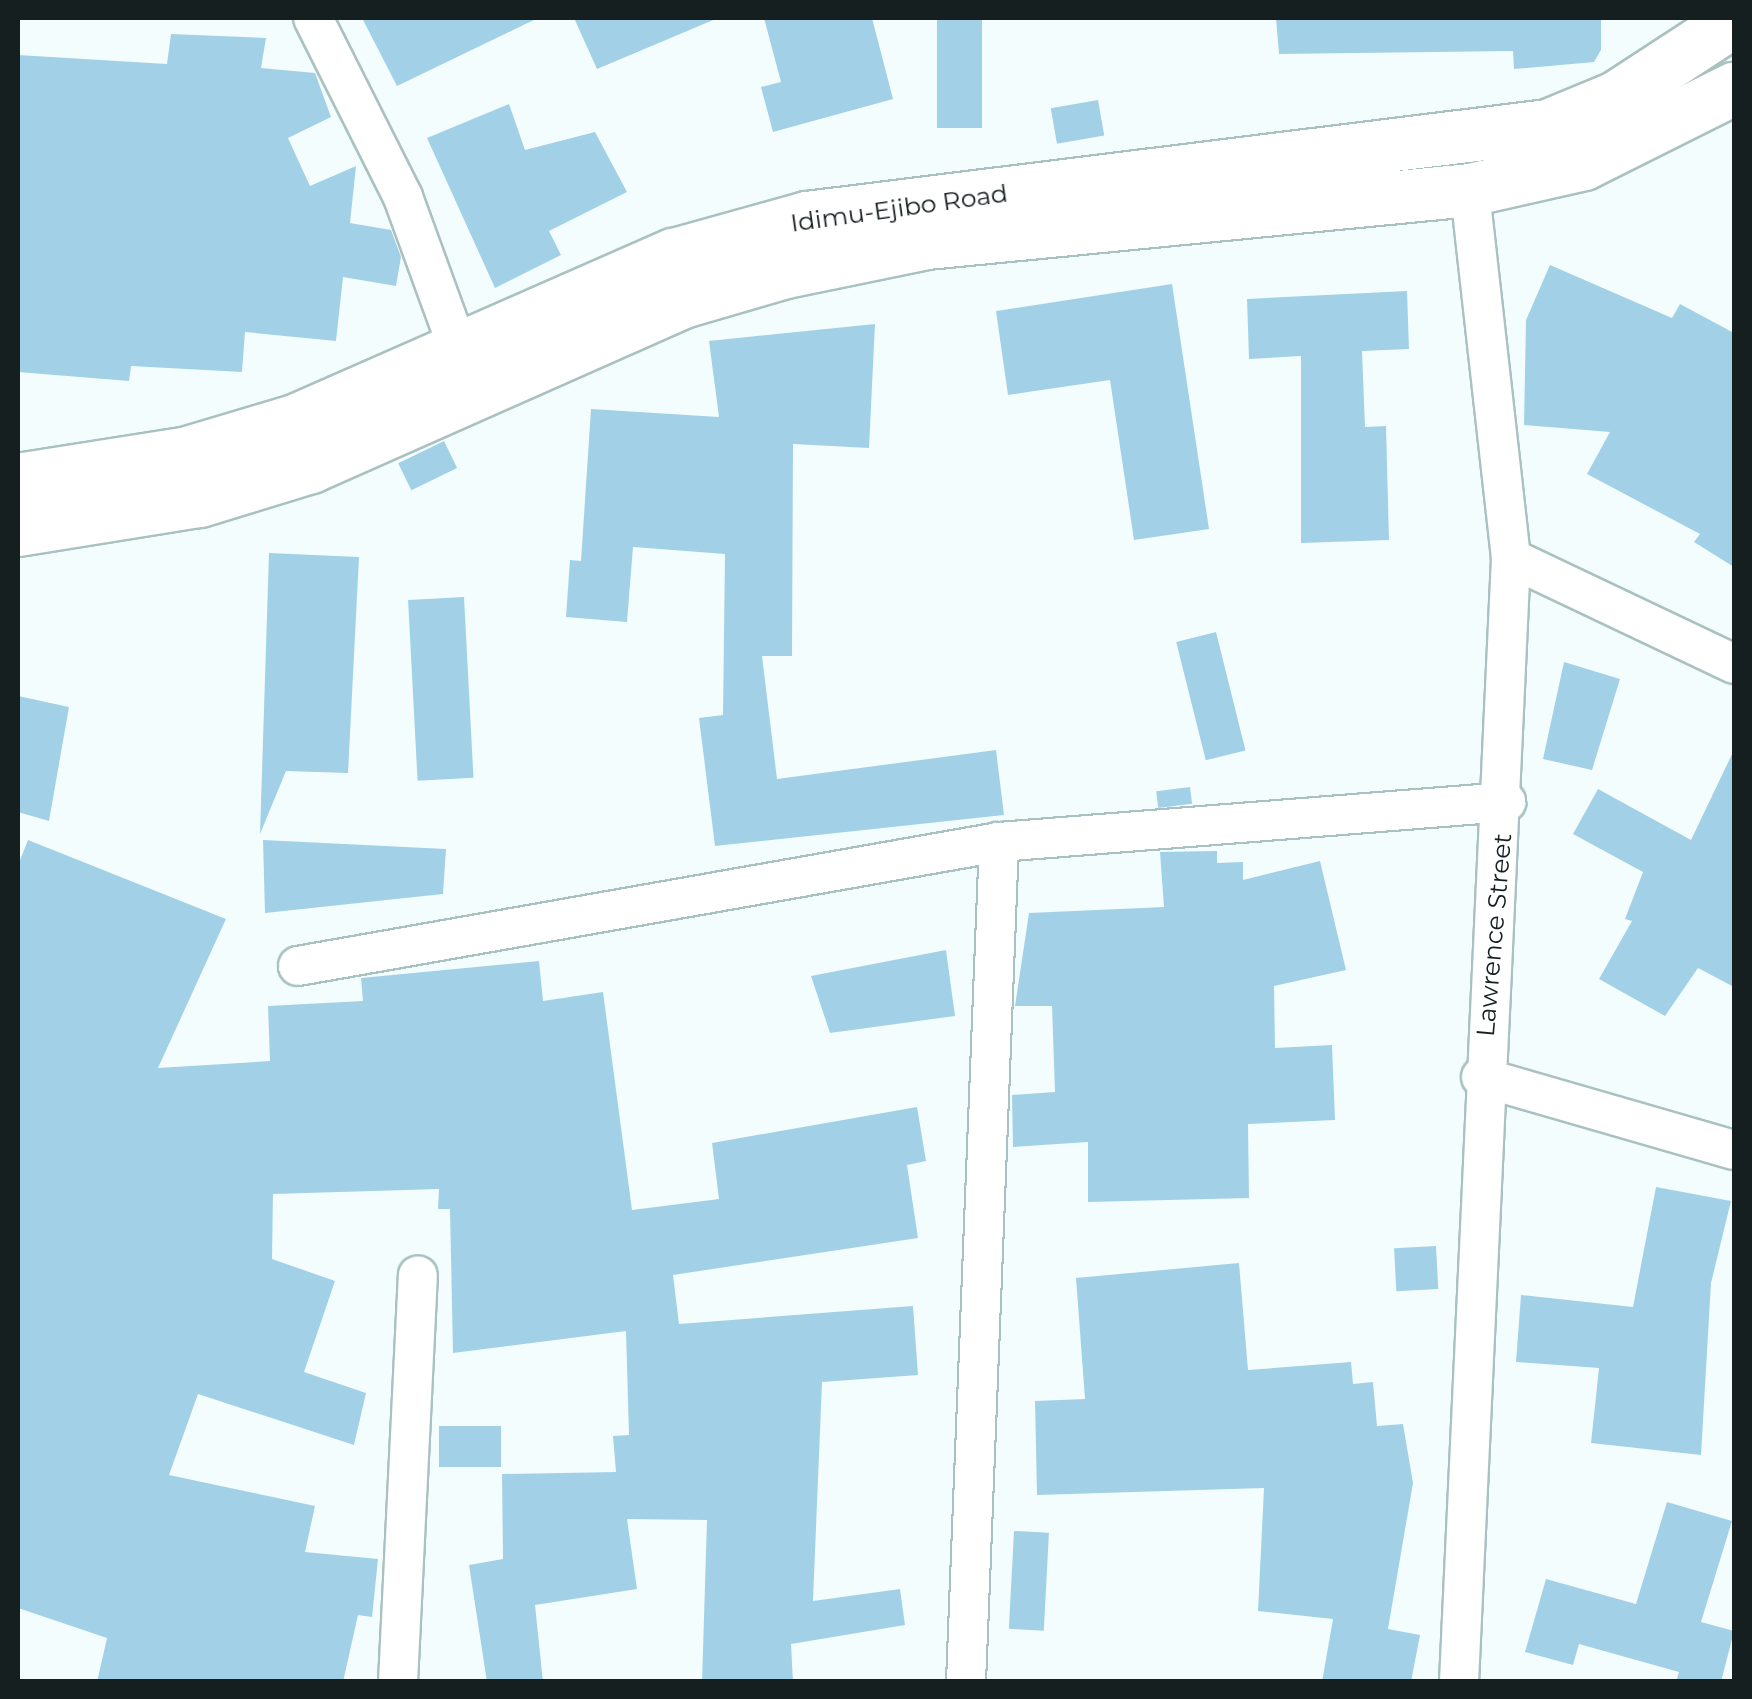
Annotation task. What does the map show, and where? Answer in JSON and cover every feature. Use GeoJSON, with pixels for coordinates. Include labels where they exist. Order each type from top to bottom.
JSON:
{"type":"FeatureCollection","features":[{"type":"Feature","properties":{"kind":"main road","name":"Idimu-Ejibo Road"},"geometry":{"type":"LineString","coordinates":[[18,480],[224,442],[674,255],[807,218],[1548,126],[1616,98],[1734,21]]}},
{"type":"Feature","properties":{"kind":"main road","name":"Idimu-Ejibo Road"},"geometry":{"type":"LineString","coordinates":[[18,530],[200,501],[311,467],[683,302],[786,272],[927,243],[1470,190],[1584,164],[1734,89]]}},
{"type":"Feature","properties":{"kind":"street"},"geometry":{"type":"LineString","coordinates":[[312,18],[404,197],[458,348]]}},
{"type":"Feature","properties":{"kind":"street","name":"Lawrence Street"},"geometry":{"type":"LineString","coordinates":[[1460,1682],[1482,1077],[1506,802],[1511,558],[1470,190]]}},
{"type":"Feature","properties":{"kind":"street"},"geometry":{"type":"LineString","coordinates":[[1511,558],[1734,664]]}},
{"type":"Feature","properties":{"kind":"street"},"geometry":{"type":"LineString","coordinates":[[298,966],[999,842],[1506,802]]}},
{"type":"Feature","properties":{"kind":"street"},"geometry":{"type":"LineString","coordinates":[[966,1682],[999,842]]}},
{"type":"Feature","properties":{"kind":"street"},"geometry":{"type":"LineString","coordinates":[[1482,1077],[1734,1150]]}},
{"type":"Feature","properties":{"kind":"street"},"geometry":{"type":"LineString","coordinates":[[398,1682],[418,1275]]}},
{"type":"Feature","properties":{"kind":"building"},"geometry":{"type":"Polygon","coordinates":[[[362,18],[538,18],[397,86],[362,18]]]}},
{"type":"Feature","properties":{"kind":"building"},"geometry":{"type":"Polygon","coordinates":[[[574,18],[718,18],[597,69],[574,18]]]}},
{"type":"Feature","properties":{"kind":"building"},"geometry":{"type":"Polygon","coordinates":[[[764,18],[872,18],[893,99],[773,132],[761,87],[781,82],[764,18]]]}},
{"type":"Feature","properties":{"kind":"building"},"geometry":{"type":"Polygon","coordinates":[[[937,18],[982,18],[982,128],[937,128],[937,18]]]}},
{"type":"Feature","properties":{"kind":"building"},"geometry":{"type":"Polygon","coordinates":[[[1276,18],[1601,18],[1601,50],[1594,62],[1514,69],[1513,51],[1279,54],[1276,18]]]}},
{"type":"Feature","properties":{"kind":"building"},"geometry":{"type":"Polygon","coordinates":[[[171,34],[266,38],[261,68],[315,73],[331,117],[288,138],[310,186],[356,166],[350,223],[391,230],[401,257],[396,286],[343,277],[336,341],[245,332],[242,372],[131,366],[129,381],[18,372],[18,55],[167,64],[171,34]]]}},
{"type":"Feature","properties":{"kind":"building"},"geometry":{"type":"Polygon","coordinates":[[[1098,100],[1104,135],[1057,144],[1051,108],[1098,100]]]}},
{"type":"Feature","properties":{"kind":"building"},"geometry":{"type":"Polygon","coordinates":[[[509,104],[525,150],[595,132],[627,192],[549,231],[561,255],[495,288],[427,138],[509,104]]]}},
{"type":"Feature","properties":{"kind":"building"},"geometry":{"type":"Polygon","coordinates":[[[1550,265],[1672,318],[1680,304],[1734,333],[1734,567],[1694,542],[1700,534],[1587,474],[1610,432],[1524,425],[1526,320],[1550,265]]]}},
{"type":"Feature","properties":{"kind":"building"},"geometry":{"type":"Polygon","coordinates":[[[1172,284],[1209,529],[1134,540],[1110,380],[1008,395],[996,311],[1172,284]]]}},
{"type":"Feature","properties":{"kind":"building"},"geometry":{"type":"Polygon","coordinates":[[[1407,291],[1409,349],[1362,351],[1365,427],[1386,426],[1389,540],[1301,543],[1301,356],[1249,359],[1247,299],[1407,291]]]}},
{"type":"Feature","properties":{"kind":"building"},"geometry":{"type":"Polygon","coordinates":[[[875,324],[869,448],[793,444],[792,656],[762,656],[777,779],[996,750],[1004,815],[715,846],[699,718],[723,715],[725,554],[633,547],[627,622],[566,617],[570,560],[581,561],[591,409],[719,417],[709,341],[875,324]]]}},
{"type":"Feature","properties":{"kind":"building"},"geometry":{"type":"Polygon","coordinates":[[[444,441],[457,468],[411,490],[398,463],[444,441]]]}},
{"type":"Feature","properties":{"kind":"building"},"geometry":{"type":"Polygon","coordinates":[[[269,553],[359,557],[348,773],[286,771],[260,834],[269,553]]]}},
{"type":"Feature","properties":{"kind":"building"},"geometry":{"type":"Polygon","coordinates":[[[464,597],[473,778],[418,781],[408,600],[464,597]]]}},
{"type":"Feature","properties":{"kind":"building"},"geometry":{"type":"Polygon","coordinates":[[[1216,632],[1246,750],[1206,760],[1176,642],[1216,632]]]}},
{"type":"Feature","properties":{"kind":"building"},"geometry":{"type":"Polygon","coordinates":[[[1564,662],[1620,679],[1592,770],[1543,759],[1564,662]]]}},
{"type":"Feature","properties":{"kind":"building"},"geometry":{"type":"Polygon","coordinates":[[[18,696],[69,707],[49,821],[18,812],[18,696]]]}},
{"type":"Feature","properties":{"kind":"building"},"geometry":{"type":"Polygon","coordinates":[[[1734,750],[1734,987],[1698,968],[1665,1016],[1599,979],[1632,921],[1625,919],[1643,872],[1573,834],[1598,789],[1691,840],[1734,750]]]}},
{"type":"Feature","properties":{"kind":"building"},"geometry":{"type":"Polygon","coordinates":[[[1190,787],[1192,804],[1158,808],[1156,791],[1190,787]]]}},
{"type":"Feature","properties":{"kind":"building"},"geometry":{"type":"Polygon","coordinates":[[[28,840],[226,919],[158,1068],[270,1061],[268,1006],[363,1001],[361,978],[539,961],[543,1001],[603,992],[632,1210],[719,1199],[712,1143],[917,1107],[926,1161],[907,1165],[918,1238],[673,1275],[679,1324],[913,1306],[918,1375],[822,1382],[813,1601],[900,1589],[905,1625],[791,1644],[793,1682],[702,1682],[707,1520],[627,1519],[637,1589],[535,1605],[543,1682],[487,1682],[469,1565],[503,1559],[502,1474],[616,1472],[613,1436],[629,1435],[626,1331],[453,1353],[450,1209],[438,1209],[439,1189],[273,1194],[272,1259],[335,1281],[304,1372],[366,1393],[354,1445],[198,1394],[169,1475],[315,1506],[305,1552],[378,1559],[372,1617],[358,1615],[343,1682],[97,1682],[107,1638],[18,1608],[18,865],[28,840]]]}},
{"type":"Feature","properties":{"kind":"building"},"geometry":{"type":"Polygon","coordinates":[[[263,840],[446,849],[443,894],[265,913],[263,840]]]}},
{"type":"Feature","properties":{"kind":"building"},"geometry":{"type":"Polygon","coordinates":[[[1217,851],[1217,863],[1243,862],[1243,880],[1320,861],[1346,970],[1274,986],[1275,1048],[1332,1045],[1335,1120],[1248,1124],[1249,1198],[1088,1202],[1088,1142],[1013,1147],[1012,1095],[1055,1092],[1052,1006],[1015,1006],[1029,913],[1164,907],[1160,852],[1217,851]]]}},
{"type":"Feature","properties":{"kind":"building"},"geometry":{"type":"Polygon","coordinates":[[[946,950],[955,1016],[830,1033],[811,976],[946,950]]]}},
{"type":"Feature","properties":{"kind":"building"},"geometry":{"type":"Polygon","coordinates":[[[1656,1187],[1731,1201],[1711,1283],[1701,1455],[1591,1443],[1599,1368],[1516,1362],[1521,1295],[1633,1307],[1656,1187]]]}},
{"type":"Feature","properties":{"kind":"building"},"geometry":{"type":"Polygon","coordinates":[[[1436,1246],[1438,1289],[1396,1291],[1394,1248],[1436,1246]]]}},
{"type":"Feature","properties":{"kind":"building"},"geometry":{"type":"Polygon","coordinates":[[[1239,1263],[1248,1370],[1351,1362],[1353,1384],[1373,1382],[1377,1426],[1403,1424],[1413,1483],[1388,1629],[1420,1635],[1411,1682],[1322,1682],[1333,1619],[1258,1611],[1264,1488],[1037,1495],[1035,1401],[1085,1399],[1076,1278],[1239,1263]]]}},
{"type":"Feature","properties":{"kind":"building"},"geometry":{"type":"Polygon","coordinates":[[[439,1426],[501,1426],[501,1467],[439,1467],[439,1426]]]}},
{"type":"Feature","properties":{"kind":"building"},"geometry":{"type":"Polygon","coordinates":[[[1667,1502],[1732,1521],[1701,1622],[1734,1631],[1721,1682],[1676,1682],[1679,1672],[1579,1644],[1573,1665],[1525,1652],[1546,1579],[1636,1604],[1667,1502]]]}},
{"type":"Feature","properties":{"kind":"building"},"geometry":{"type":"Polygon","coordinates":[[[1014,1531],[1049,1533],[1044,1631],[1009,1629],[1014,1531]]]}}]}
